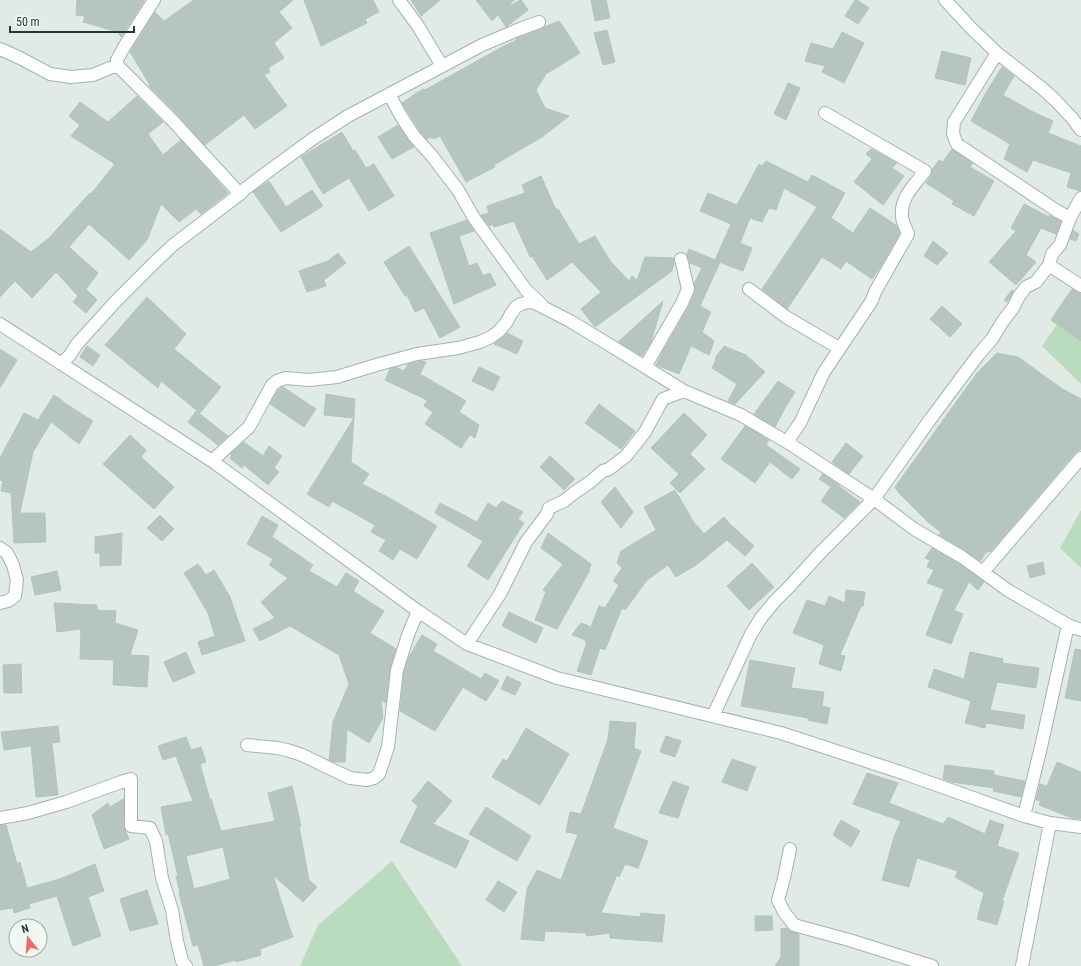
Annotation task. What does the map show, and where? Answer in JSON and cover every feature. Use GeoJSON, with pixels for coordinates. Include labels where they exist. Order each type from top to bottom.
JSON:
{"type":"FeatureCollection","features":[{"type":"Feature","properties":{"kind":"street"},"geometry":{"type":"LineString","coordinates":[[154,0],[120,53],[117,60],[117,65],[173,121],[240,194]]}},
{"type":"Feature","properties":{"kind":"street"},"geometry":{"type":"LineString","coordinates":[[399,0],[418,26],[442,66]]}},
{"type":"Feature","properties":{"kind":"street"},"geometry":{"type":"LineString","coordinates":[[945,0],[996,53],[1055,100],[1081,130]]}},
{"type":"Feature","properties":{"kind":"street"},"geometry":{"type":"LineString","coordinates":[[62,364],[77,344],[116,301],[173,245],[240,194],[261,176],[314,138],[348,116],[482,45],[539,22]]}},
{"type":"Feature","properties":{"kind":"street"},"geometry":{"type":"LineString","coordinates":[[0,49],[50,74],[71,77],[93,75],[117,65]]}},
{"type":"Feature","properties":{"kind":"street"},"geometry":{"type":"LineString","coordinates":[[996,53],[954,122],[953,134],[957,144],[1057,211],[1070,218]]}},
{"type":"Feature","properties":{"kind":"street"},"geometry":{"type":"LineString","coordinates":[[389,94],[414,136],[432,156],[458,190],[474,218],[526,290],[545,308]]}},
{"type":"Feature","properties":{"kind":"street"},"geometry":{"type":"LineString","coordinates":[[787,442],[800,423],[824,372],[871,302],[876,290],[908,234],[902,216],[903,203],[908,193],[925,171],[825,113]]}},
{"type":"Feature","properties":{"kind":"street"},"geometry":{"type":"LineString","coordinates":[[713,716],[744,646],[761,618],[821,552],[874,499],[929,421],[992,339],[1013,308],[1019,296],[1026,287],[1036,282],[1049,265],[1052,254],[1060,245],[1070,218],[1081,198]]}},
{"type":"Feature","properties":{"kind":"street"},"geometry":{"type":"LineString","coordinates":[[645,367],[688,289],[681,259]]}},
{"type":"Feature","properties":{"kind":"street"},"geometry":{"type":"LineString","coordinates":[[1049,265],[1081,286]]}},
{"type":"Feature","properties":{"kind":"street"},"geometry":{"type":"LineString","coordinates":[[749,289],[786,317],[840,348]]}},
{"type":"Feature","properties":{"kind":"street"},"geometry":{"type":"LineString","coordinates":[[212,461],[249,427],[272,385],[277,381],[286,378],[310,380],[337,377],[417,354],[470,345],[491,337],[499,331],[516,307],[520,304],[529,302],[535,303],[608,344],[684,391],[742,415],[787,442],[874,499],[914,529],[962,557],[1009,591],[1068,625],[1081,630]]}},
{"type":"Feature","properties":{"kind":"street"},"geometry":{"type":"LineString","coordinates":[[0,324],[212,461],[418,611],[468,644],[557,678],[781,733],[903,773],[1024,816],[1050,824],[1081,826]]}},
{"type":"Feature","properties":{"kind":"street"},"geometry":{"type":"LineString","coordinates":[[468,644],[500,594],[526,542],[547,514],[549,508],[564,501],[603,471],[609,469],[626,456],[645,432],[663,399],[684,391]]}},
{"type":"Feature","properties":{"kind":"street"},"geometry":{"type":"LineString","coordinates":[[983,572],[1081,458]]}},
{"type":"Feature","properties":{"kind":"street"},"geometry":{"type":"LineString","coordinates":[[0,548],[7,553],[13,565],[17,580],[15,596],[8,601],[0,603]]}},
{"type":"Feature","properties":{"kind":"street"},"geometry":{"type":"LineString","coordinates":[[247,745],[277,748],[302,755],[350,778],[367,780],[374,778],[379,774],[388,747],[397,670],[408,635],[418,611]]}},
{"type":"Feature","properties":{"kind":"street"},"geometry":{"type":"LineString","coordinates":[[1024,816],[1068,625]]}},
{"type":"Feature","properties":{"kind":"street"},"geometry":{"type":"LineString","coordinates":[[0,818],[28,813],[66,802],[131,779],[130,826],[150,828],[156,841],[162,878],[172,910],[177,941],[182,961],[186,966]]}},
{"type":"Feature","properties":{"kind":"street"},"geometry":{"type":"LineString","coordinates":[[1022,966],[1050,824]]}},
{"type":"Feature","properties":{"kind":"street"},"geometry":{"type":"LineString","coordinates":[[790,849],[778,900],[784,912],[794,925],[849,940],[932,966]]}},
{"type":"Feature","properties":{"kind":"green space"},"geometry":{"type":"Polygon","coordinates":[[[1081,289],[1081,384],[1042,346],[1081,289]]]}},
{"type":"Feature","properties":{"kind":"green space"},"geometry":{"type":"Polygon","coordinates":[[[1081,510],[1081,568],[1060,548],[1081,510]]]}},
{"type":"Feature","properties":{"kind":"green space"},"geometry":{"type":"Polygon","coordinates":[[[392,861],[462,966],[300,966],[318,925],[392,861]]]}},
{"type":"Feature","properties":{"kind":"building"},"geometry":{"type":"Polygon","coordinates":[[[77,0],[144,1],[121,37],[118,32],[83,22],[85,16],[76,15],[77,0]]]}},
{"type":"Feature","properties":{"kind":"building"},"geometry":{"type":"Polygon","coordinates":[[[194,0],[293,0],[279,12],[292,28],[274,43],[284,58],[268,68],[270,72],[264,75],[287,106],[255,129],[244,115],[205,145],[149,86],[150,85],[130,52],[155,12],[164,21],[194,0]]]}},
{"type":"Feature","properties":{"kind":"building"},"geometry":{"type":"Polygon","coordinates":[[[304,0],[373,0],[379,12],[365,19],[367,23],[321,46],[304,0]]]}},
{"type":"Feature","properties":{"kind":"building"},"geometry":{"type":"Polygon","coordinates":[[[411,0],[440,0],[421,16],[411,0]]]}},
{"type":"Feature","properties":{"kind":"building"},"geometry":{"type":"Polygon","coordinates":[[[476,0],[514,0],[510,4],[511,5],[521,0],[528,10],[506,27],[498,15],[492,21],[476,0]]]}},
{"type":"Feature","properties":{"kind":"building"},"geometry":{"type":"Polygon","coordinates":[[[591,0],[606,0],[610,18],[595,21],[591,0]]]}},
{"type":"Feature","properties":{"kind":"building"},"geometry":{"type":"Polygon","coordinates":[[[855,0],[869,8],[858,24],[845,16],[855,0]]]}},
{"type":"Feature","properties":{"kind":"building"},"geometry":{"type":"Polygon","coordinates":[[[559,21],[580,53],[546,74],[536,90],[545,108],[569,116],[542,137],[494,165],[495,167],[466,182],[440,136],[434,139],[430,137],[427,139],[402,103],[418,92],[424,89],[425,90],[517,40],[516,39],[559,21]]]}},
{"type":"Feature","properties":{"kind":"building"},"geometry":{"type":"Polygon","coordinates":[[[607,30],[615,62],[603,65],[594,33],[607,30]]]}},
{"type":"Feature","properties":{"kind":"building"},"geometry":{"type":"Polygon","coordinates":[[[842,32],[864,43],[844,83],[822,72],[825,66],[805,61],[811,43],[833,49],[842,32]]]}},
{"type":"Feature","properties":{"kind":"building"},"geometry":{"type":"Polygon","coordinates":[[[942,51],[971,58],[965,85],[935,78],[942,51]]]}},
{"type":"Feature","properties":{"kind":"building"},"geometry":{"type":"Polygon","coordinates":[[[1002,67],[1014,76],[1003,95],[1033,112],[1053,121],[1048,133],[1081,146],[1081,191],[1067,187],[1071,173],[1033,160],[1027,172],[1004,159],[1010,144],[971,121],[1002,67]]]}},
{"type":"Feature","properties":{"kind":"building"},"geometry":{"type":"Polygon","coordinates":[[[788,83],[800,88],[786,120],[774,114],[788,83]]]}},
{"type":"Feature","properties":{"kind":"building"},"geometry":{"type":"Polygon","coordinates":[[[137,96],[163,122],[148,134],[163,155],[181,140],[228,193],[201,214],[196,209],[179,222],[161,204],[147,240],[129,260],[89,224],[69,247],[98,273],[86,289],[97,300],[86,313],[73,302],[78,296],[56,272],[32,298],[15,281],[0,297],[0,229],[31,252],[48,239],[90,193],[91,194],[115,164],[71,136],[80,125],[69,116],[80,102],[108,122],[137,96]]]}},
{"type":"Feature","properties":{"kind":"building"},"geometry":{"type":"Polygon","coordinates":[[[398,125],[414,147],[392,159],[378,137],[398,125]]]}},
{"type":"Feature","properties":{"kind":"building"},"geometry":{"type":"Polygon","coordinates":[[[342,132],[353,151],[355,150],[366,168],[374,164],[394,196],[369,211],[349,178],[323,194],[301,157],[342,132]]]}},
{"type":"Feature","properties":{"kind":"building"},"geometry":{"type":"Polygon","coordinates":[[[871,149],[897,163],[892,168],[904,176],[883,205],[854,182],[872,159],[866,154],[871,149]]]}},
{"type":"Feature","properties":{"kind":"building"},"geometry":{"type":"Polygon","coordinates":[[[952,149],[973,163],[970,167],[994,181],[974,216],[952,204],[954,201],[926,183],[939,160],[943,162],[952,149]]]}},
{"type":"Feature","properties":{"kind":"building"},"geometry":{"type":"Polygon","coordinates":[[[766,161],[808,182],[812,175],[845,193],[831,218],[853,233],[870,208],[896,225],[900,233],[872,279],[846,261],[841,269],[822,257],[787,309],[762,289],[817,207],[784,188],[776,210],[769,208],[762,222],[750,218],[740,243],[752,248],[743,271],[720,262],[700,306],[711,312],[702,332],[714,341],[709,355],[691,346],[679,374],[656,365],[689,306],[695,292],[694,284],[702,268],[690,263],[687,254],[689,249],[715,260],[731,224],[700,211],[708,193],[737,205],[759,164],[762,166],[766,161]]]}},
{"type":"Feature","properties":{"kind":"building"},"geometry":{"type":"Polygon","coordinates":[[[541,176],[556,210],[558,209],[579,244],[595,236],[611,262],[629,281],[632,276],[637,280],[645,257],[674,258],[672,271],[595,327],[581,309],[601,292],[572,262],[547,280],[532,256],[530,257],[514,221],[494,227],[493,224],[489,226],[481,215],[489,213],[487,206],[525,193],[522,185],[541,176]]]}},
{"type":"Feature","properties":{"kind":"building"},"geometry":{"type":"Polygon","coordinates":[[[269,181],[286,207],[312,190],[323,206],[281,232],[253,192],[269,181]]]}},
{"type":"Feature","properties":{"kind":"building"},"geometry":{"type":"Polygon","coordinates":[[[1024,204],[1061,222],[1056,234],[1041,228],[1026,255],[1036,262],[1016,285],[989,262],[1016,231],[1011,228],[1024,204]]]}},
{"type":"Feature","properties":{"kind":"building"},"geometry":{"type":"Polygon","coordinates":[[[467,220],[474,231],[459,236],[469,266],[477,263],[483,276],[490,273],[496,285],[454,304],[430,233],[467,220]]]}},
{"type":"Feature","properties":{"kind":"building"},"geometry":{"type":"Polygon","coordinates":[[[1073,230],[1079,234],[1076,241],[1070,239],[1073,230]]]}},
{"type":"Feature","properties":{"kind":"building"},"geometry":{"type":"Polygon","coordinates":[[[933,241],[948,253],[937,265],[924,256],[933,241]]]}},
{"type":"Feature","properties":{"kind":"building"},"geometry":{"type":"Polygon","coordinates":[[[409,246],[460,327],[440,338],[424,308],[415,312],[407,295],[405,296],[384,262],[409,246]]]}},
{"type":"Feature","properties":{"kind":"building"},"geometry":{"type":"Polygon","coordinates":[[[338,253],[346,263],[324,280],[326,286],[307,292],[299,271],[328,261],[338,253]]]}},
{"type":"Feature","properties":{"kind":"building"},"geometry":{"type":"Polygon","coordinates":[[[1072,289],[1081,293],[1081,341],[1051,320],[1072,289]]]}},
{"type":"Feature","properties":{"kind":"building"},"geometry":{"type":"Polygon","coordinates":[[[1012,290],[1014,291],[1007,302],[1004,300],[1012,290]]]}},
{"type":"Feature","properties":{"kind":"building"},"geometry":{"type":"Polygon","coordinates":[[[147,297],[186,334],[174,349],[221,387],[200,413],[161,381],[158,388],[105,345],[147,297]]]}},
{"type":"Feature","properties":{"kind":"building"},"geometry":{"type":"Polygon","coordinates":[[[663,301],[651,342],[642,356],[618,342],[663,301]]]}},
{"type":"Feature","properties":{"kind":"building"},"geometry":{"type":"Polygon","coordinates":[[[942,306],[962,324],[950,337],[930,319],[942,306]]]}},
{"type":"Feature","properties":{"kind":"building"},"geometry":{"type":"Polygon","coordinates":[[[507,333],[523,341],[517,354],[494,344],[507,333]]]}},
{"type":"Feature","properties":{"kind":"building"},"geometry":{"type":"Polygon","coordinates":[[[87,346],[100,355],[93,366],[80,357],[87,346]]]}},
{"type":"Feature","properties":{"kind":"building"},"geometry":{"type":"Polygon","coordinates":[[[724,346],[746,355],[765,372],[735,404],[728,401],[737,384],[712,368],[716,359],[715,358],[724,346]]]}},
{"type":"Feature","properties":{"kind":"building"},"geometry":{"type":"Polygon","coordinates":[[[0,349],[17,360],[0,388],[0,349]]]}},
{"type":"Feature","properties":{"kind":"building"},"geometry":{"type":"Polygon","coordinates":[[[997,353],[1018,357],[1061,388],[1081,399],[1081,449],[1075,453],[991,551],[985,553],[981,561],[939,535],[941,532],[929,523],[899,493],[895,487],[977,373],[997,353]]]}},
{"type":"Feature","properties":{"kind":"building"},"geometry":{"type":"Polygon","coordinates":[[[422,361],[426,362],[420,374],[466,401],[459,412],[479,425],[475,438],[470,435],[461,448],[425,424],[433,412],[424,406],[427,400],[385,380],[390,369],[396,367],[404,371],[408,364],[422,361]]]}},
{"type":"Feature","properties":{"kind":"building"},"geometry":{"type":"Polygon","coordinates":[[[479,367],[500,377],[493,391],[472,381],[479,367]]]}},
{"type":"Feature","properties":{"kind":"building"},"geometry":{"type":"Polygon","coordinates":[[[778,381],[795,392],[775,427],[754,414],[778,381]]]}},
{"type":"Feature","properties":{"kind":"building"},"geometry":{"type":"Polygon","coordinates":[[[282,387],[316,409],[304,427],[270,404],[278,390],[282,387]]]}},
{"type":"Feature","properties":{"kind":"building"},"geometry":{"type":"Polygon","coordinates":[[[326,394],[355,399],[354,418],[324,415],[326,394]]]}},
{"type":"Feature","properties":{"kind":"building"},"geometry":{"type":"Polygon","coordinates":[[[54,395],[93,421],[79,444],[51,422],[33,452],[20,513],[45,513],[46,542],[14,543],[11,493],[1,491],[3,481],[0,480],[0,458],[24,413],[38,420],[54,395]]]}},
{"type":"Feature","properties":{"kind":"building"},"geometry":{"type":"Polygon","coordinates":[[[599,404],[635,431],[621,449],[585,423],[599,404]]]}},
{"type":"Feature","properties":{"kind":"building"},"geometry":{"type":"Polygon","coordinates":[[[196,411],[228,436],[218,445],[188,422],[196,411]]]}},
{"type":"Feature","properties":{"kind":"building"},"geometry":{"type":"Polygon","coordinates":[[[684,413],[707,435],[690,454],[705,469],[680,493],[670,483],[679,474],[651,448],[684,413]]]}},
{"type":"Feature","properties":{"kind":"building"},"geometry":{"type":"Polygon","coordinates":[[[354,418],[351,462],[369,474],[362,484],[437,526],[417,559],[400,549],[393,560],[379,551],[386,540],[371,532],[375,525],[332,501],[329,507],[307,494],[354,418]]]}},
{"type":"Feature","properties":{"kind":"building"},"geometry":{"type":"Polygon","coordinates":[[[745,426],[769,440],[766,445],[800,469],[792,479],[770,462],[755,483],[721,459],[745,426]]]}},
{"type":"Feature","properties":{"kind":"building"},"geometry":{"type":"Polygon","coordinates":[[[130,435],[146,450],[141,457],[174,487],[154,509],[103,464],[130,435]]]}},
{"type":"Feature","properties":{"kind":"building"},"geometry":{"type":"Polygon","coordinates":[[[244,442],[263,456],[269,446],[282,456],[274,468],[279,472],[268,485],[244,465],[242,468],[230,458],[232,455],[230,454],[244,442]]]}},
{"type":"Feature","properties":{"kind":"building"},"geometry":{"type":"Polygon","coordinates":[[[846,443],[863,456],[849,474],[832,462],[846,443]]]}},
{"type":"Feature","properties":{"kind":"building"},"geometry":{"type":"Polygon","coordinates":[[[550,456],[575,479],[564,490],[540,467],[550,456]]]}},
{"type":"Feature","properties":{"kind":"building"},"geometry":{"type":"Polygon","coordinates":[[[823,474],[860,502],[844,518],[821,501],[831,487],[819,479],[823,474]]]}},
{"type":"Feature","properties":{"kind":"building"},"geometry":{"type":"Polygon","coordinates":[[[615,487],[633,512],[621,528],[601,502],[615,487]]]}},
{"type":"Feature","properties":{"kind":"building"},"geometry":{"type":"Polygon","coordinates":[[[675,490],[696,526],[697,525],[704,534],[724,517],[754,546],[745,556],[727,540],[696,565],[676,577],[668,565],[647,580],[625,610],[622,608],[605,650],[600,648],[591,675],[577,671],[587,642],[585,642],[586,640],[572,635],[581,623],[591,627],[599,606],[605,608],[619,585],[613,581],[622,568],[617,563],[621,551],[656,530],[644,507],[675,490]]]}},
{"type":"Feature","properties":{"kind":"building"},"geometry":{"type":"Polygon","coordinates":[[[502,501],[523,512],[518,519],[524,523],[488,580],[467,566],[483,541],[435,513],[440,503],[477,522],[488,503],[496,508],[502,501]]]}},
{"type":"Feature","properties":{"kind":"building"},"geometry":{"type":"Polygon","coordinates":[[[160,515],[174,529],[162,541],[147,528],[160,515]]]}},
{"type":"Feature","properties":{"kind":"building"},"geometry":{"type":"Polygon","coordinates":[[[262,516],[278,525],[272,537],[313,565],[309,571],[337,587],[346,573],[359,581],[353,591],[384,611],[370,633],[396,649],[390,669],[386,703],[381,700],[383,718],[369,743],[347,729],[345,762],[333,762],[329,760],[333,722],[349,684],[339,655],[290,626],[260,641],[253,629],[275,618],[261,602],[288,578],[269,565],[273,559],[247,544],[262,516]]]}},
{"type":"Feature","properties":{"kind":"building"},"geometry":{"type":"Polygon","coordinates":[[[122,533],[121,565],[100,566],[100,553],[95,553],[95,537],[122,533]]]}},
{"type":"Feature","properties":{"kind":"building"},"geometry":{"type":"Polygon","coordinates":[[[548,533],[591,564],[588,572],[590,570],[557,629],[535,620],[546,592],[543,590],[563,564],[541,548],[548,533]]]}},
{"type":"Feature","properties":{"kind":"building"},"geometry":{"type":"Polygon","coordinates":[[[932,548],[958,563],[984,582],[978,590],[969,582],[954,610],[963,614],[951,644],[926,635],[944,589],[927,583],[934,570],[927,567],[930,560],[925,558],[932,548]]]}},
{"type":"Feature","properties":{"kind":"building"},"geometry":{"type":"Polygon","coordinates":[[[1043,562],[1045,574],[1030,578],[1027,566],[1043,562]]]}},
{"type":"Feature","properties":{"kind":"building"},"geometry":{"type":"Polygon","coordinates":[[[752,563],[774,587],[749,610],[727,586],[752,563]]]}},
{"type":"Feature","properties":{"kind":"building"},"geometry":{"type":"Polygon","coordinates":[[[198,564],[206,575],[214,570],[230,597],[245,641],[202,655],[198,642],[215,636],[208,613],[184,573],[198,564]]]}},
{"type":"Feature","properties":{"kind":"building"},"geometry":{"type":"Polygon","coordinates":[[[57,571],[61,590],[35,595],[31,577],[57,571]]]}},
{"type":"Feature","properties":{"kind":"building"},"geometry":{"type":"Polygon","coordinates":[[[846,590],[865,592],[863,606],[861,606],[840,655],[845,656],[841,671],[819,664],[824,645],[793,633],[807,600],[825,606],[829,596],[845,603],[846,590]]]}},
{"type":"Feature","properties":{"kind":"building"},"geometry":{"type":"Polygon","coordinates":[[[54,603],[97,605],[97,610],[116,611],[115,623],[138,630],[130,655],[149,656],[147,687],[113,685],[114,660],[80,659],[81,629],[57,632],[54,603]]]}},
{"type":"Feature","properties":{"kind":"building"},"geometry":{"type":"Polygon","coordinates":[[[509,612],[543,628],[536,643],[502,626],[509,612]]]}},
{"type":"Feature","properties":{"kind":"building"},"geometry":{"type":"Polygon","coordinates":[[[422,635],[437,644],[433,651],[481,679],[485,673],[499,681],[486,701],[463,687],[435,731],[400,711],[404,672],[409,657],[422,635]]]}},
{"type":"Feature","properties":{"kind":"building"},"geometry":{"type":"Polygon","coordinates":[[[1075,649],[1081,650],[1081,701],[1065,698],[1075,649]]]}},
{"type":"Feature","properties":{"kind":"building"},"geometry":{"type":"Polygon","coordinates":[[[186,652],[195,673],[173,682],[164,662],[186,652]]]}},
{"type":"Feature","properties":{"kind":"building"},"geometry":{"type":"Polygon","coordinates":[[[970,652],[1003,659],[1002,663],[1039,668],[1036,688],[997,682],[990,710],[1025,715],[1023,729],[986,723],[985,728],[965,723],[971,701],[928,687],[934,669],[964,679],[970,652]]]}},
{"type":"Feature","properties":{"kind":"building"},"geometry":{"type":"Polygon","coordinates":[[[750,660],[795,668],[791,688],[824,692],[822,706],[830,708],[827,724],[808,720],[808,718],[741,706],[750,660]]]}},
{"type":"Feature","properties":{"kind":"building"},"geometry":{"type":"Polygon","coordinates":[[[21,664],[22,693],[4,693],[3,665],[21,664]]]}},
{"type":"Feature","properties":{"kind":"building"},"geometry":{"type":"Polygon","coordinates":[[[507,676],[521,683],[515,695],[501,689],[507,676]]]}},
{"type":"Feature","properties":{"kind":"building"},"geometry":{"type":"Polygon","coordinates":[[[610,721],[636,723],[634,748],[641,751],[613,828],[648,841],[638,868],[625,864],[619,877],[617,875],[601,913],[640,917],[641,913],[665,915],[662,942],[610,938],[610,933],[587,936],[586,933],[545,931],[544,941],[521,939],[527,889],[537,870],[561,880],[578,834],[566,832],[570,812],[581,814],[608,739],[610,721]]]}},
{"type":"Feature","properties":{"kind":"building"},"geometry":{"type":"Polygon","coordinates":[[[58,726],[60,742],[52,743],[58,795],[36,797],[31,746],[4,750],[1,732],[58,726]]]}},
{"type":"Feature","properties":{"kind":"building"},"geometry":{"type":"Polygon","coordinates":[[[526,728],[569,754],[540,805],[492,777],[503,759],[507,761],[526,728]]]}},
{"type":"Feature","properties":{"kind":"building"},"geometry":{"type":"Polygon","coordinates":[[[666,736],[681,741],[675,757],[660,752],[666,736]]]}},
{"type":"Feature","properties":{"kind":"building"},"geometry":{"type":"Polygon","coordinates":[[[186,737],[191,750],[201,747],[206,762],[200,764],[210,800],[211,799],[221,831],[275,821],[268,793],[292,786],[301,826],[299,826],[309,880],[317,887],[303,902],[273,875],[293,937],[260,949],[261,955],[236,962],[236,960],[213,966],[204,966],[198,945],[193,946],[179,893],[176,876],[178,876],[168,834],[166,835],[161,807],[193,801],[176,756],[163,760],[158,746],[186,737]],[[223,847],[186,856],[194,889],[230,879],[223,847]]]}},
{"type":"Feature","properties":{"kind":"building"},"geometry":{"type":"Polygon","coordinates":[[[732,759],[756,767],[747,791],[722,782],[732,759]]]}},
{"type":"Feature","properties":{"kind":"building"},"geometry":{"type":"Polygon","coordinates":[[[1057,762],[1081,772],[1081,819],[1072,818],[1039,805],[1041,801],[1036,800],[1040,784],[1047,786],[1057,762]]]}},
{"type":"Feature","properties":{"kind":"building"},"geometry":{"type":"Polygon","coordinates":[[[945,765],[994,771],[994,775],[1025,781],[1021,797],[993,791],[994,788],[952,782],[943,779],[945,765]]]}},
{"type":"Feature","properties":{"kind":"building"},"geometry":{"type":"Polygon","coordinates":[[[867,773],[898,783],[889,803],[943,824],[948,817],[985,834],[990,820],[1004,825],[997,846],[1019,853],[1002,901],[1004,901],[997,925],[977,919],[984,893],[955,877],[958,871],[917,858],[909,887],[882,880],[894,837],[901,821],[853,804],[867,773]]]}},
{"type":"Feature","properties":{"kind":"building"},"geometry":{"type":"Polygon","coordinates":[[[428,781],[452,801],[433,824],[469,841],[456,868],[400,842],[418,806],[412,801],[428,781]]]}},
{"type":"Feature","properties":{"kind":"building"},"geometry":{"type":"Polygon","coordinates":[[[673,781],[689,787],[678,818],[659,813],[673,781]]]}},
{"type":"Feature","properties":{"kind":"building"},"geometry":{"type":"Polygon","coordinates":[[[123,799],[123,825],[129,839],[104,849],[92,815],[108,803],[110,807],[123,799]]]}},
{"type":"Feature","properties":{"kind":"building"},"geometry":{"type":"Polygon","coordinates":[[[486,807],[531,836],[517,861],[469,834],[486,807]]]}},
{"type":"Feature","properties":{"kind":"building"},"geometry":{"type":"Polygon","coordinates":[[[841,820],[860,831],[851,847],[833,835],[841,820]]]}},
{"type":"Feature","properties":{"kind":"building"},"geometry":{"type":"Polygon","coordinates":[[[0,825],[6,825],[17,864],[20,862],[27,888],[60,879],[95,864],[104,891],[88,897],[101,936],[73,946],[57,896],[29,904],[30,908],[14,913],[13,908],[0,910],[0,825]]]}},
{"type":"Feature","properties":{"kind":"building"},"geometry":{"type":"Polygon","coordinates":[[[498,881],[517,892],[504,912],[486,900],[498,881]]]}},
{"type":"Feature","properties":{"kind":"building"},"geometry":{"type":"Polygon","coordinates":[[[147,890],[158,924],[130,931],[120,899],[147,890]]]}},
{"type":"Feature","properties":{"kind":"building"},"geometry":{"type":"Polygon","coordinates":[[[755,916],[772,916],[773,930],[755,931],[755,916]]]}},
{"type":"Feature","properties":{"kind":"building"},"geometry":{"type":"Polygon","coordinates":[[[787,928],[792,932],[799,934],[799,966],[775,966],[781,957],[781,929],[787,928]]]}}]}
